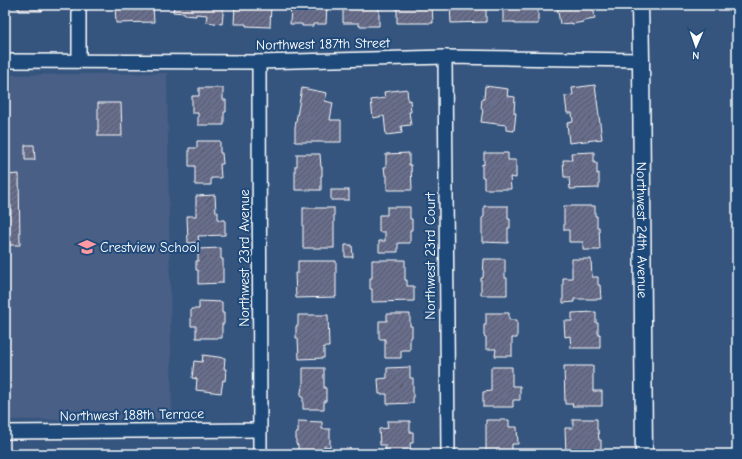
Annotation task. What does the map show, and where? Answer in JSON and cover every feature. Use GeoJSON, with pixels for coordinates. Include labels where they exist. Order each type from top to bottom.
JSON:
{"type":"FeatureCollection","features":[{"type":"Feature","properties":{"kind":"street"},"geometry":{"type":"LineString","coordinates":[[79,5],[79,61]]}},
{"type":"Feature","properties":{"kind":"street","name":"Northwest 24th Avenue"},"geometry":{"type":"LineString","coordinates":[[640,5],[644,454]]}},
{"type":"Feature","properties":{"kind":"street","name":"Northwest 187th Street"},"geometry":{"type":"LineString","coordinates":[[5,61],[259,62],[445,57],[641,60]]}},
{"type":"Feature","properties":{"kind":"street","name":"Northwest 23rd Court"},"geometry":{"type":"LineString","coordinates":[[445,57],[448,454]]}},
{"type":"Feature","properties":{"kind":"street","name":"Northwest 23rd Avenue"},"geometry":{"type":"LineString","coordinates":[[259,62],[260,454]]}},
{"type":"Feature","properties":{"kind":"street","name":"Northwest 188th Terrace"},"geometry":{"type":"LineString","coordinates":[[5,432],[260,430]]}},
{"type":"Feature","properties":{"kind":"shaded area","name":"Crestview School"},"geometry":{"type":"Polygon","coordinates":[[[167,73],[172,419],[5,420],[5,75],[167,73]]]}},
{"type":"Feature","properties":{"kind":"building"},"geometry":{"type":"Polygon","coordinates":[[[17,5],[42,5],[42,11],[19,11],[17,5]]]}},
{"type":"Feature","properties":{"kind":"building"},"geometry":{"type":"Polygon","coordinates":[[[115,5],[153,5],[154,22],[116,23],[115,5]]]}},
{"type":"Feature","properties":{"kind":"building"},"geometry":{"type":"Polygon","coordinates":[[[174,5],[224,5],[222,24],[206,22],[207,15],[196,14],[196,16],[173,12],[174,5]]]}},
{"type":"Feature","properties":{"kind":"building"},"geometry":{"type":"Polygon","coordinates":[[[235,5],[271,5],[270,27],[234,24],[235,5]]]}},
{"type":"Feature","properties":{"kind":"building"},"geometry":{"type":"Polygon","coordinates":[[[291,5],[327,5],[326,24],[302,26],[302,24],[290,24],[291,5]]]}},
{"type":"Feature","properties":{"kind":"building"},"geometry":{"type":"Polygon","coordinates":[[[343,5],[379,5],[379,26],[359,26],[359,23],[343,23],[343,5]]]}},
{"type":"Feature","properties":{"kind":"building"},"geometry":{"type":"Polygon","coordinates":[[[397,5],[432,5],[433,23],[397,23],[397,5]]]}},
{"type":"Feature","properties":{"kind":"building"},"geometry":{"type":"Polygon","coordinates":[[[450,5],[486,5],[486,22],[451,23],[450,5]]]}},
{"type":"Feature","properties":{"kind":"building"},"geometry":{"type":"Polygon","coordinates":[[[503,5],[538,5],[538,24],[515,24],[514,22],[503,22],[503,5]]]}},
{"type":"Feature","properties":{"kind":"building"},"geometry":{"type":"Polygon","coordinates":[[[557,5],[593,5],[595,19],[572,24],[560,24],[557,5]]]}},
{"type":"Feature","properties":{"kind":"building"},"geometry":{"type":"Polygon","coordinates":[[[595,85],[602,139],[569,143],[567,123],[573,122],[572,113],[567,113],[565,96],[573,95],[572,88],[595,85]]]}},
{"type":"Feature","properties":{"kind":"building"},"geometry":{"type":"Polygon","coordinates":[[[485,86],[508,89],[507,96],[515,97],[514,113],[516,113],[514,131],[506,130],[506,125],[481,122],[483,109],[481,109],[482,99],[484,99],[485,86]]]}},
{"type":"Feature","properties":{"kind":"building"},"geometry":{"type":"Polygon","coordinates":[[[199,88],[223,88],[223,100],[226,100],[224,125],[198,125],[198,113],[192,113],[192,96],[199,96],[199,88]]]}},
{"type":"Feature","properties":{"kind":"building"},"geometry":{"type":"Polygon","coordinates":[[[302,88],[327,93],[325,101],[333,103],[330,120],[341,120],[341,142],[295,142],[295,127],[302,88]]]}},
{"type":"Feature","properties":{"kind":"building"},"geometry":{"type":"Polygon","coordinates":[[[407,89],[408,101],[410,100],[411,112],[409,112],[411,125],[401,126],[402,133],[386,135],[384,116],[373,118],[371,100],[385,98],[384,92],[407,89]]]}},
{"type":"Feature","properties":{"kind":"building"},"geometry":{"type":"Polygon","coordinates":[[[98,103],[121,103],[122,136],[98,136],[98,103]]]}},
{"type":"Feature","properties":{"kind":"building"},"geometry":{"type":"Polygon","coordinates":[[[197,141],[220,141],[220,153],[222,153],[223,164],[220,164],[221,178],[211,178],[211,185],[195,185],[195,166],[189,166],[189,148],[197,148],[197,141]]]}},
{"type":"Feature","properties":{"kind":"building"},"geometry":{"type":"Polygon","coordinates":[[[25,145],[34,145],[35,160],[25,160],[25,145]]]}},
{"type":"Feature","properties":{"kind":"building"},"geometry":{"type":"Polygon","coordinates":[[[594,152],[594,163],[597,163],[597,174],[599,173],[599,188],[570,189],[569,177],[564,177],[563,160],[572,160],[571,153],[594,152]]]}},
{"type":"Feature","properties":{"kind":"building"},"geometry":{"type":"Polygon","coordinates":[[[409,153],[412,190],[387,190],[387,175],[385,175],[384,167],[386,167],[386,154],[409,153]]]}},
{"type":"Feature","properties":{"kind":"building"},"geometry":{"type":"Polygon","coordinates":[[[484,153],[508,153],[508,160],[516,160],[516,178],[510,177],[511,189],[484,189],[482,164],[484,165],[484,153]]]}},
{"type":"Feature","properties":{"kind":"building"},"geometry":{"type":"Polygon","coordinates":[[[297,154],[320,154],[322,167],[321,190],[295,190],[295,166],[297,166],[297,154]]]}},
{"type":"Feature","properties":{"kind":"building"},"geometry":{"type":"Polygon","coordinates":[[[19,174],[20,245],[5,245],[5,214],[11,214],[11,205],[5,205],[5,175],[19,174]]]}},
{"type":"Feature","properties":{"kind":"building"},"geometry":{"type":"Polygon","coordinates":[[[331,190],[349,190],[349,200],[331,200],[331,190]]]}},
{"type":"Feature","properties":{"kind":"building"},"geometry":{"type":"Polygon","coordinates":[[[215,195],[218,220],[225,220],[225,235],[198,236],[199,242],[188,243],[187,216],[196,216],[196,196],[215,195]]]}},
{"type":"Feature","properties":{"kind":"building"},"geometry":{"type":"Polygon","coordinates":[[[484,206],[508,206],[510,228],[508,228],[508,243],[482,242],[482,218],[484,217],[484,206]]]}},
{"type":"Feature","properties":{"kind":"building"},"geometry":{"type":"Polygon","coordinates":[[[564,206],[595,206],[597,227],[599,227],[600,250],[583,250],[583,242],[569,242],[569,230],[564,230],[564,206]]]}},
{"type":"Feature","properties":{"kind":"building"},"geometry":{"type":"Polygon","coordinates":[[[387,207],[410,207],[412,230],[410,230],[410,243],[398,243],[398,252],[379,252],[379,241],[385,241],[385,232],[379,232],[379,215],[387,215],[387,207]]]}},
{"type":"Feature","properties":{"kind":"building"},"geometry":{"type":"Polygon","coordinates":[[[303,208],[334,208],[334,248],[303,248],[303,208]]]}},
{"type":"Feature","properties":{"kind":"building"},"geometry":{"type":"Polygon","coordinates":[[[345,245],[352,245],[353,257],[345,257],[345,245]]]}},
{"type":"Feature","properties":{"kind":"building"},"geometry":{"type":"Polygon","coordinates":[[[221,248],[221,259],[223,259],[223,283],[198,284],[198,270],[196,270],[196,261],[198,261],[198,249],[221,248]]]}},
{"type":"Feature","properties":{"kind":"building"},"geometry":{"type":"Polygon","coordinates":[[[484,259],[505,259],[507,295],[481,295],[481,278],[483,278],[484,259]]]}},
{"type":"Feature","properties":{"kind":"building"},"geometry":{"type":"Polygon","coordinates":[[[572,259],[591,259],[592,277],[598,277],[601,299],[574,299],[574,302],[563,303],[563,278],[572,278],[572,259]]]}},
{"type":"Feature","properties":{"kind":"building"},"geometry":{"type":"Polygon","coordinates":[[[372,260],[405,260],[405,280],[407,280],[407,286],[414,286],[414,301],[372,302],[370,278],[372,278],[372,260]]]}},
{"type":"Feature","properties":{"kind":"building"},"geometry":{"type":"Polygon","coordinates":[[[298,261],[336,261],[336,297],[296,298],[295,273],[298,273],[298,261]]]}},
{"type":"Feature","properties":{"kind":"building"},"geometry":{"type":"Polygon","coordinates":[[[199,301],[222,302],[224,324],[222,324],[222,338],[196,338],[196,326],[191,326],[191,309],[199,309],[199,301]]]}},
{"type":"Feature","properties":{"kind":"building"},"geometry":{"type":"Polygon","coordinates":[[[596,312],[598,334],[600,334],[600,348],[571,348],[570,336],[565,337],[564,321],[572,321],[572,313],[596,312]]]}},
{"type":"Feature","properties":{"kind":"building"},"geometry":{"type":"Polygon","coordinates":[[[486,313],[509,313],[509,320],[517,320],[517,338],[512,338],[512,356],[495,356],[496,349],[486,349],[484,325],[486,325],[486,313]]]}},
{"type":"Feature","properties":{"kind":"building"},"geometry":{"type":"Polygon","coordinates":[[[387,314],[410,314],[412,337],[410,337],[410,350],[401,350],[401,358],[385,358],[385,339],[379,339],[379,321],[387,321],[387,314]]]}},
{"type":"Feature","properties":{"kind":"building"},"geometry":{"type":"Polygon","coordinates":[[[298,315],[328,315],[329,347],[324,347],[324,358],[299,359],[298,338],[296,338],[298,315]]]}},
{"type":"Feature","properties":{"kind":"building"},"geometry":{"type":"Polygon","coordinates":[[[203,355],[225,358],[225,381],[223,380],[221,393],[196,390],[197,379],[192,378],[194,361],[202,362],[203,355]]]}},
{"type":"Feature","properties":{"kind":"building"},"geometry":{"type":"Polygon","coordinates":[[[564,366],[593,366],[593,391],[602,391],[602,406],[572,406],[573,404],[565,404],[564,366]]]}},
{"type":"Feature","properties":{"kind":"building"},"geometry":{"type":"Polygon","coordinates":[[[410,367],[410,378],[413,378],[413,403],[387,404],[387,394],[379,394],[378,379],[387,378],[387,368],[410,367]]]}},
{"type":"Feature","properties":{"kind":"building"},"geometry":{"type":"Polygon","coordinates":[[[491,367],[512,367],[512,386],[520,386],[520,400],[513,400],[513,407],[483,407],[483,392],[491,391],[491,367]]]}},
{"type":"Feature","properties":{"kind":"building"},"geometry":{"type":"Polygon","coordinates":[[[303,368],[324,368],[324,388],[326,388],[326,401],[324,401],[324,409],[303,409],[303,397],[301,397],[301,392],[303,387],[303,368]]]}},
{"type":"Feature","properties":{"kind":"building"},"geometry":{"type":"Polygon","coordinates":[[[573,419],[597,419],[597,430],[599,440],[601,440],[601,454],[566,454],[565,428],[573,428],[573,419]]]}},
{"type":"Feature","properties":{"kind":"building"},"geometry":{"type":"Polygon","coordinates":[[[486,420],[509,420],[509,427],[517,427],[518,444],[512,444],[512,454],[486,454],[486,420]]]}},
{"type":"Feature","properties":{"kind":"building"},"geometry":{"type":"Polygon","coordinates":[[[298,421],[322,422],[322,429],[330,429],[330,447],[324,446],[324,454],[298,454],[296,433],[298,433],[298,421]]]}},
{"type":"Feature","properties":{"kind":"building"},"geometry":{"type":"Polygon","coordinates":[[[387,421],[410,421],[410,432],[413,432],[413,443],[410,443],[411,454],[386,454],[385,445],[380,445],[379,429],[388,428],[387,421]]]}},
{"type":"Feature","properties":{"kind":"place","name":"Crestview School"},"geometry":{"type":"Point","coordinates":[87,247]}}]}
